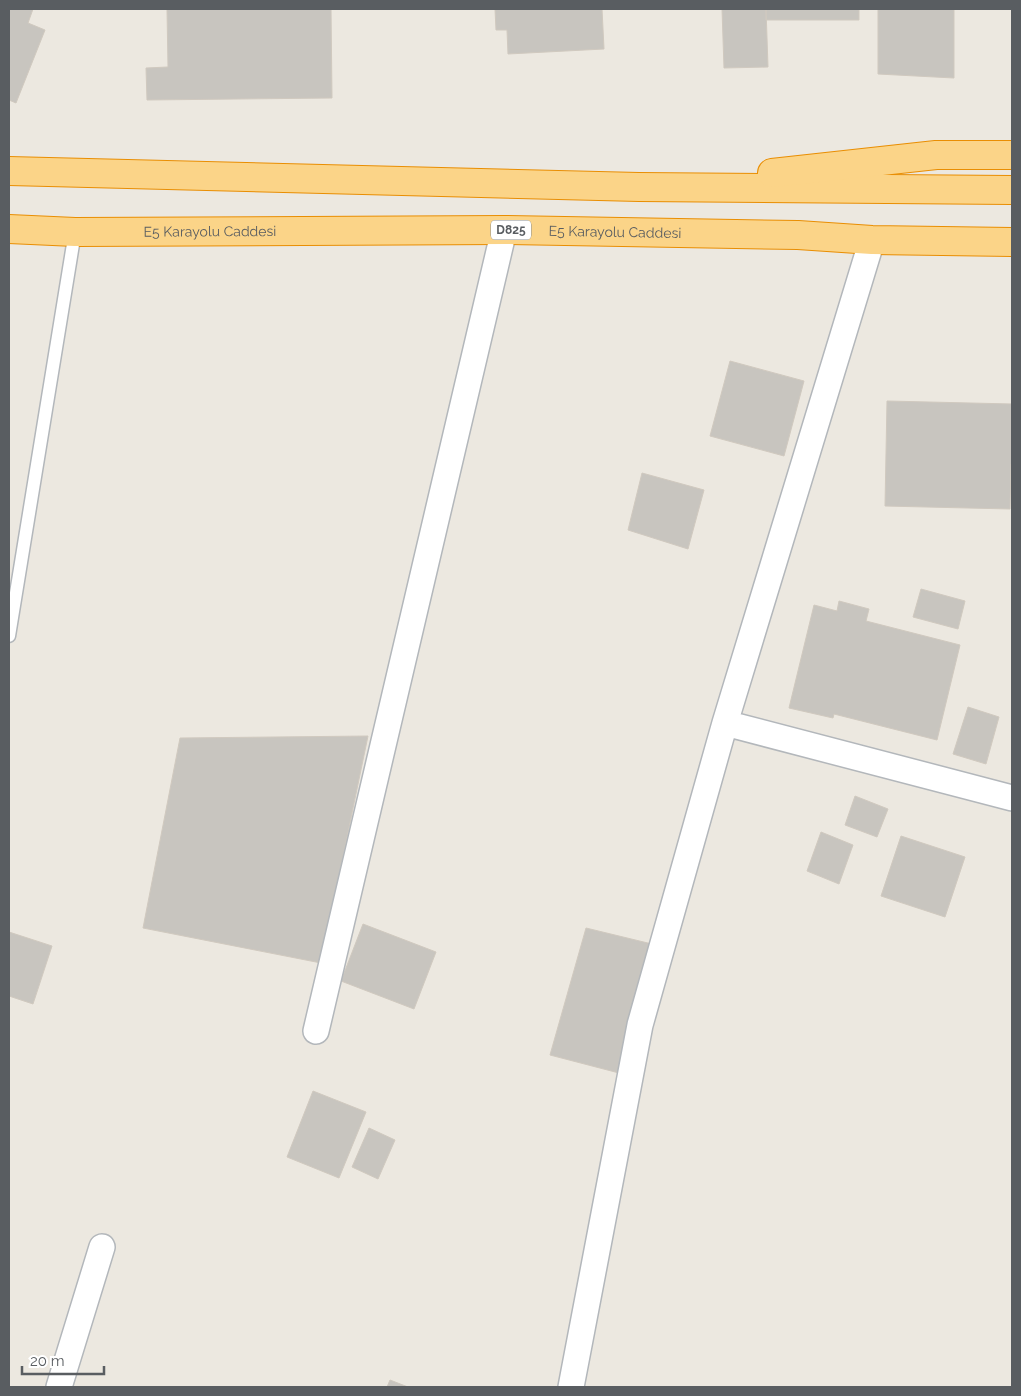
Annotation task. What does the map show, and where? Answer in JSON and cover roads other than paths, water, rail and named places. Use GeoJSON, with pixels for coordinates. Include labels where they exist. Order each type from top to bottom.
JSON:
{"type":"FeatureCollection","features":[{"type":"Feature","properties":{"kind":"highway"},"geometry":{"type":"LineString","coordinates":[[640,187],[936,155],[1012,155]]}},
{"type":"Feature","properties":{"kind":"highway"},"geometry":{"type":"LineString","coordinates":[[9,171],[640,187],[1012,190]]}},
{"type":"Feature","properties":{"kind":"highway","name":"E5 Karayolu Caddesi"},"geometry":{"type":"LineString","coordinates":[[9,228],[75,232],[504,230],[798,235],[872,240],[1012,242]]}},
{"type":"Feature","properties":{"kind":"highway"},"geometry":{"type":"LineString","coordinates":[[872,240],[1012,252]]}},
{"type":"Feature","properties":{"kind":"street"},"geometry":{"type":"LineString","coordinates":[[316,1031],[504,230]]}},
{"type":"Feature","properties":{"kind":"street"},"geometry":{"type":"LineString","coordinates":[[571,1387],[640,1025],[725,724],[872,240]]}},
{"type":"Feature","properties":{"kind":"street"},"geometry":{"type":"LineString","coordinates":[[725,724],[1012,798]]}},
{"type":"Feature","properties":{"kind":"street"},"geometry":{"type":"LineString","coordinates":[[59,1387],[102,1247]]}},
{"type":"Feature","properties":{"kind":"lane"},"geometry":{"type":"LineString","coordinates":[[9,636],[75,232]]}}]}
